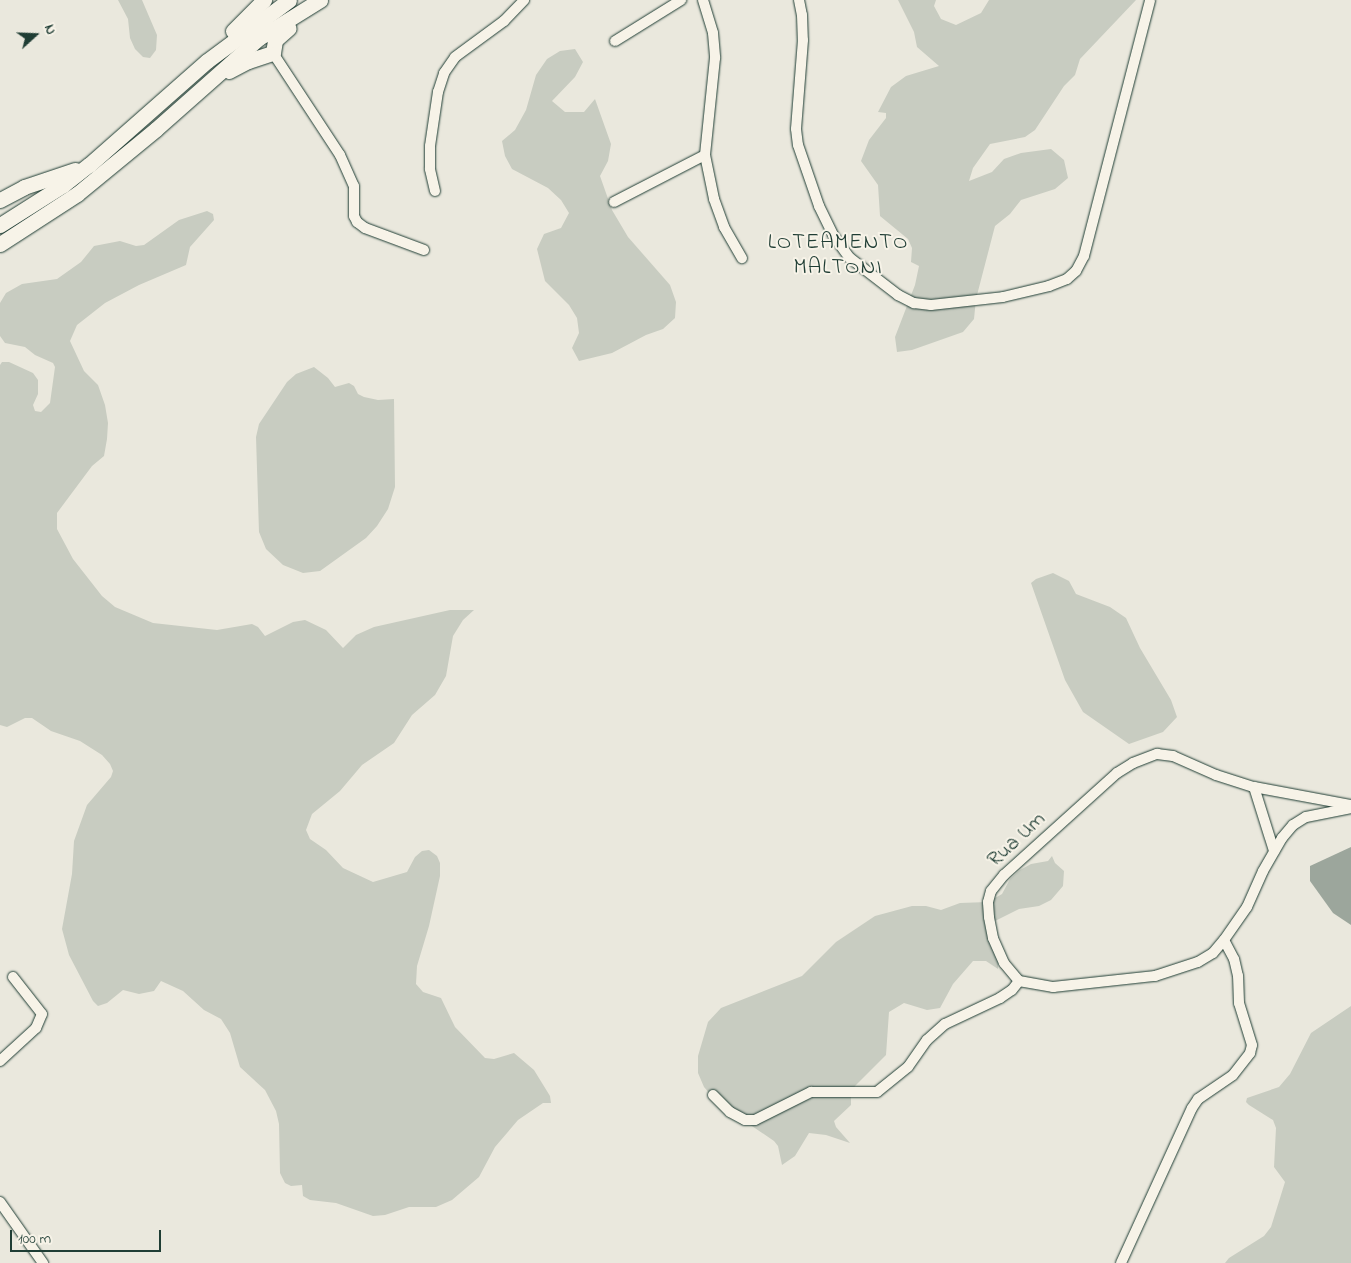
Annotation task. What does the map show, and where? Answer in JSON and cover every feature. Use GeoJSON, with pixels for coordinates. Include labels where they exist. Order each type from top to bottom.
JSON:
{"type":"FeatureCollection","features":[{"type":"Feature","properties":{"kind":"highway"},"geometry":{"type":"LineString","coordinates":[[207,61],[264,0]]}},
{"type":"Feature","properties":{"kind":"highway"},"geometry":{"type":"LineString","coordinates":[[0,225],[89,165],[207,61],[289,0]]}},
{"type":"Feature","properties":{"kind":"highway"},"geometry":{"type":"LineString","coordinates":[[200,88],[248,61],[273,53],[273,46],[279,36],[308,16],[321,0]]}},
{"type":"Feature","properties":{"kind":"highway"},"geometry":{"type":"LineString","coordinates":[[0,244],[77,194],[156,129],[200,88],[259,38],[321,0]]}},
{"type":"Feature","properties":{"kind":"highway"},"geometry":{"type":"LineString","coordinates":[[0,200],[24,187],[89,165]]}},
{"type":"Feature","properties":{"kind":"street"},"geometry":{"type":"LineString","coordinates":[[436,191],[430,168],[430,146],[438,92],[444,73],[455,57],[504,21],[524,0]]}},
{"type":"Feature","properties":{"kind":"street"},"geometry":{"type":"LineString","coordinates":[[615,41],[681,0]]}},
{"type":"Feature","properties":{"kind":"street"},"geometry":{"type":"LineString","coordinates":[[704,0],[713,33],[715,58],[705,156],[714,199],[724,227],[742,258]]}},
{"type":"Feature","properties":{"kind":"street"},"geometry":{"type":"LineString","coordinates":[[799,0],[803,40],[796,129],[798,145],[819,206],[833,235],[850,258],[898,295],[914,303],[931,305],[1003,297],[1049,286],[1067,279],[1076,271],[1084,256],[1150,0]]}},
{"type":"Feature","properties":{"kind":"street"},"geometry":{"type":"LineString","coordinates":[[273,53],[340,155],[354,186],[354,216],[357,222],[365,228],[424,250]]}},
{"type":"Feature","properties":{"kind":"street"},"geometry":{"type":"LineString","coordinates":[[614,202],[705,156]]}},
{"type":"Feature","properties":{"kind":"street","name":"Rua Um"},"geometry":{"type":"LineString","coordinates":[[1019,981],[1004,964],[992,938],[988,917],[988,902],[991,891],[1004,875],[1117,773],[1133,763],[1157,754],[1173,756],[1216,775],[1254,787],[1351,807]]}},
{"type":"Feature","properties":{"kind":"street"},"geometry":{"type":"LineString","coordinates":[[1254,787],[1274,851]]}},
{"type":"Feature","properties":{"kind":"street"},"geometry":{"type":"LineString","coordinates":[[713,1095],[730,1112],[746,1120],[755,1120],[811,1092],[877,1092],[908,1067],[927,1040],[946,1024],[1000,998],[1019,981],[1053,987],[1156,976],[1198,962],[1212,953],[1224,940],[1250,901],[1274,851],[1293,825],[1306,817],[1351,807]]}},
{"type":"Feature","properties":{"kind":"street"},"geometry":{"type":"LineString","coordinates":[[1121,1263],[1192,1108],[1198,1099],[1232,1075],[1250,1053],[1252,1045],[1238,1003],[1238,976],[1234,959],[1224,940]]}},
{"type":"Feature","properties":{"kind":"street"},"geometry":{"type":"LineString","coordinates":[[0,1061],[36,1028],[42,1014],[13,977]]}},
{"type":"Feature","properties":{"kind":"street"},"geometry":{"type":"LineString","coordinates":[[0,1202],[43,1263]]}},
{"type":"Feature","properties":{"kind":"shaded area"},"geometry":{"type":"Polygon","coordinates":[[[118,0],[142,0],[157,35],[156,50],[150,58],[143,57],[135,49],[130,38],[128,19],[118,0]]]}},
{"type":"Feature","properties":{"kind":"shaded area"},"geometry":{"type":"Polygon","coordinates":[[[898,0],[936,0],[934,6],[941,19],[956,25],[981,13],[989,0],[1136,0],[1080,59],[1075,75],[1064,86],[1035,130],[1025,137],[990,144],[973,168],[969,181],[992,172],[1004,159],[1021,153],[1051,149],[1064,160],[1068,178],[1055,189],[1021,200],[1010,214],[995,226],[976,299],[974,319],[963,332],[912,350],[897,352],[895,337],[915,285],[919,266],[911,262],[912,248],[908,239],[880,216],[878,185],[861,161],[869,140],[886,118],[886,113],[878,112],[891,87],[906,76],[939,66],[917,47],[914,32],[898,0]]]}},
{"type":"Feature","properties":{"kind":"shaded area"},"geometry":{"type":"Polygon","coordinates":[[[575,49],[583,62],[575,77],[552,101],[565,112],[584,112],[595,99],[611,144],[608,161],[600,176],[612,210],[628,237],[670,285],[676,302],[675,318],[663,329],[646,335],[612,353],[579,361],[572,348],[579,333],[577,318],[569,305],[545,281],[537,249],[544,234],[561,228],[569,213],[561,200],[548,188],[512,169],[505,156],[502,141],[515,130],[526,110],[536,75],[547,59],[560,51],[575,49]]]}},
{"type":"Feature","properties":{"kind":"shaded area"},"geometry":{"type":"Polygon","coordinates":[[[207,211],[213,214],[214,220],[190,247],[186,265],[139,285],[105,303],[77,325],[70,341],[84,371],[98,385],[105,405],[108,423],[107,439],[104,456],[92,466],[57,513],[57,529],[73,559],[102,596],[115,607],[153,623],[217,630],[252,624],[258,627],[265,636],[293,622],[305,620],[326,630],[343,648],[356,635],[374,627],[450,610],[474,610],[463,620],[453,636],[446,676],[435,695],[412,715],[394,743],[362,765],[340,791],[312,814],[306,830],[310,839],[326,850],[343,868],[373,882],[407,872],[415,857],[422,851],[429,850],[437,856],[440,863],[440,876],[429,926],[417,966],[416,984],[423,992],[441,998],[455,1027],[485,1058],[494,1059],[514,1053],[534,1070],[550,1096],[551,1103],[543,1103],[518,1120],[495,1147],[479,1177],[452,1200],[436,1207],[409,1207],[385,1215],[373,1216],[336,1203],[310,1200],[303,1196],[302,1185],[291,1186],[285,1183],[280,1173],[279,1124],[276,1111],[265,1090],[240,1067],[230,1033],[221,1019],[204,1010],[183,991],[161,981],[154,991],[139,994],[123,990],[107,1003],[98,1006],[93,1001],[69,955],[62,929],[72,874],[74,841],[87,805],[111,777],[113,771],[102,755],[80,741],[51,731],[32,718],[25,718],[7,727],[0,725],[0,365],[2,362],[9,362],[33,373],[38,380],[38,394],[33,405],[35,411],[41,412],[50,403],[55,367],[53,363],[35,355],[25,347],[5,343],[0,336],[0,303],[6,293],[22,284],[57,279],[81,262],[94,246],[120,241],[136,246],[144,245],[179,220],[207,211]]]}},
{"type":"Feature","properties":{"kind":"shaded area"},"geometry":{"type":"Polygon","coordinates":[[[314,367],[328,378],[335,387],[349,383],[354,386],[358,394],[364,397],[378,400],[394,399],[395,487],[388,509],[377,526],[366,538],[320,571],[303,573],[283,565],[266,549],[259,532],[256,437],[259,424],[287,382],[296,374],[314,367]]]}},
{"type":"Feature","properties":{"kind":"shaded area"},"geometry":{"type":"Polygon","coordinates":[[[1053,573],[1069,581],[1076,594],[1110,607],[1126,618],[1140,648],[1171,700],[1177,717],[1163,732],[1129,744],[1083,712],[1065,680],[1031,583],[1036,579],[1053,573]]]}},
{"type":"Feature","properties":{"kind":"shaded area"},"geometry":{"type":"Polygon","coordinates":[[[1351,847],[1351,925],[1333,913],[1310,881],[1310,866],[1351,847]]]}},
{"type":"Feature","properties":{"kind":"shaded area"},"geometry":{"type":"Polygon","coordinates":[[[1052,856],[1055,863],[1064,871],[1063,886],[1051,900],[1039,906],[1019,909],[991,923],[998,942],[998,969],[986,961],[973,961],[953,984],[940,1008],[927,1010],[904,1003],[889,1012],[886,1055],[855,1086],[851,1092],[851,1105],[834,1121],[836,1127],[850,1143],[826,1135],[809,1133],[795,1156],[782,1165],[778,1146],[774,1141],[718,1103],[704,1087],[698,1073],[698,1056],[708,1022],[721,1008],[802,976],[836,942],[875,916],[912,906],[926,906],[941,910],[960,903],[988,902],[1002,894],[1010,879],[1020,870],[1031,864],[1048,861],[1052,856]]]}},
{"type":"Feature","properties":{"kind":"shaded area"},"geometry":{"type":"Polygon","coordinates":[[[1351,1006],[1351,1263],[1225,1263],[1229,1258],[1264,1236],[1271,1227],[1285,1182],[1274,1167],[1276,1128],[1273,1120],[1249,1105],[1246,1102],[1247,1098],[1279,1087],[1290,1074],[1311,1033],[1351,1006]]]}},
{"type":"Feature","properties":{"kind":"district","name":"LOTEAMENTO MALTONI"},"geometry":{"type":"Point","coordinates":[838,256]}}]}
